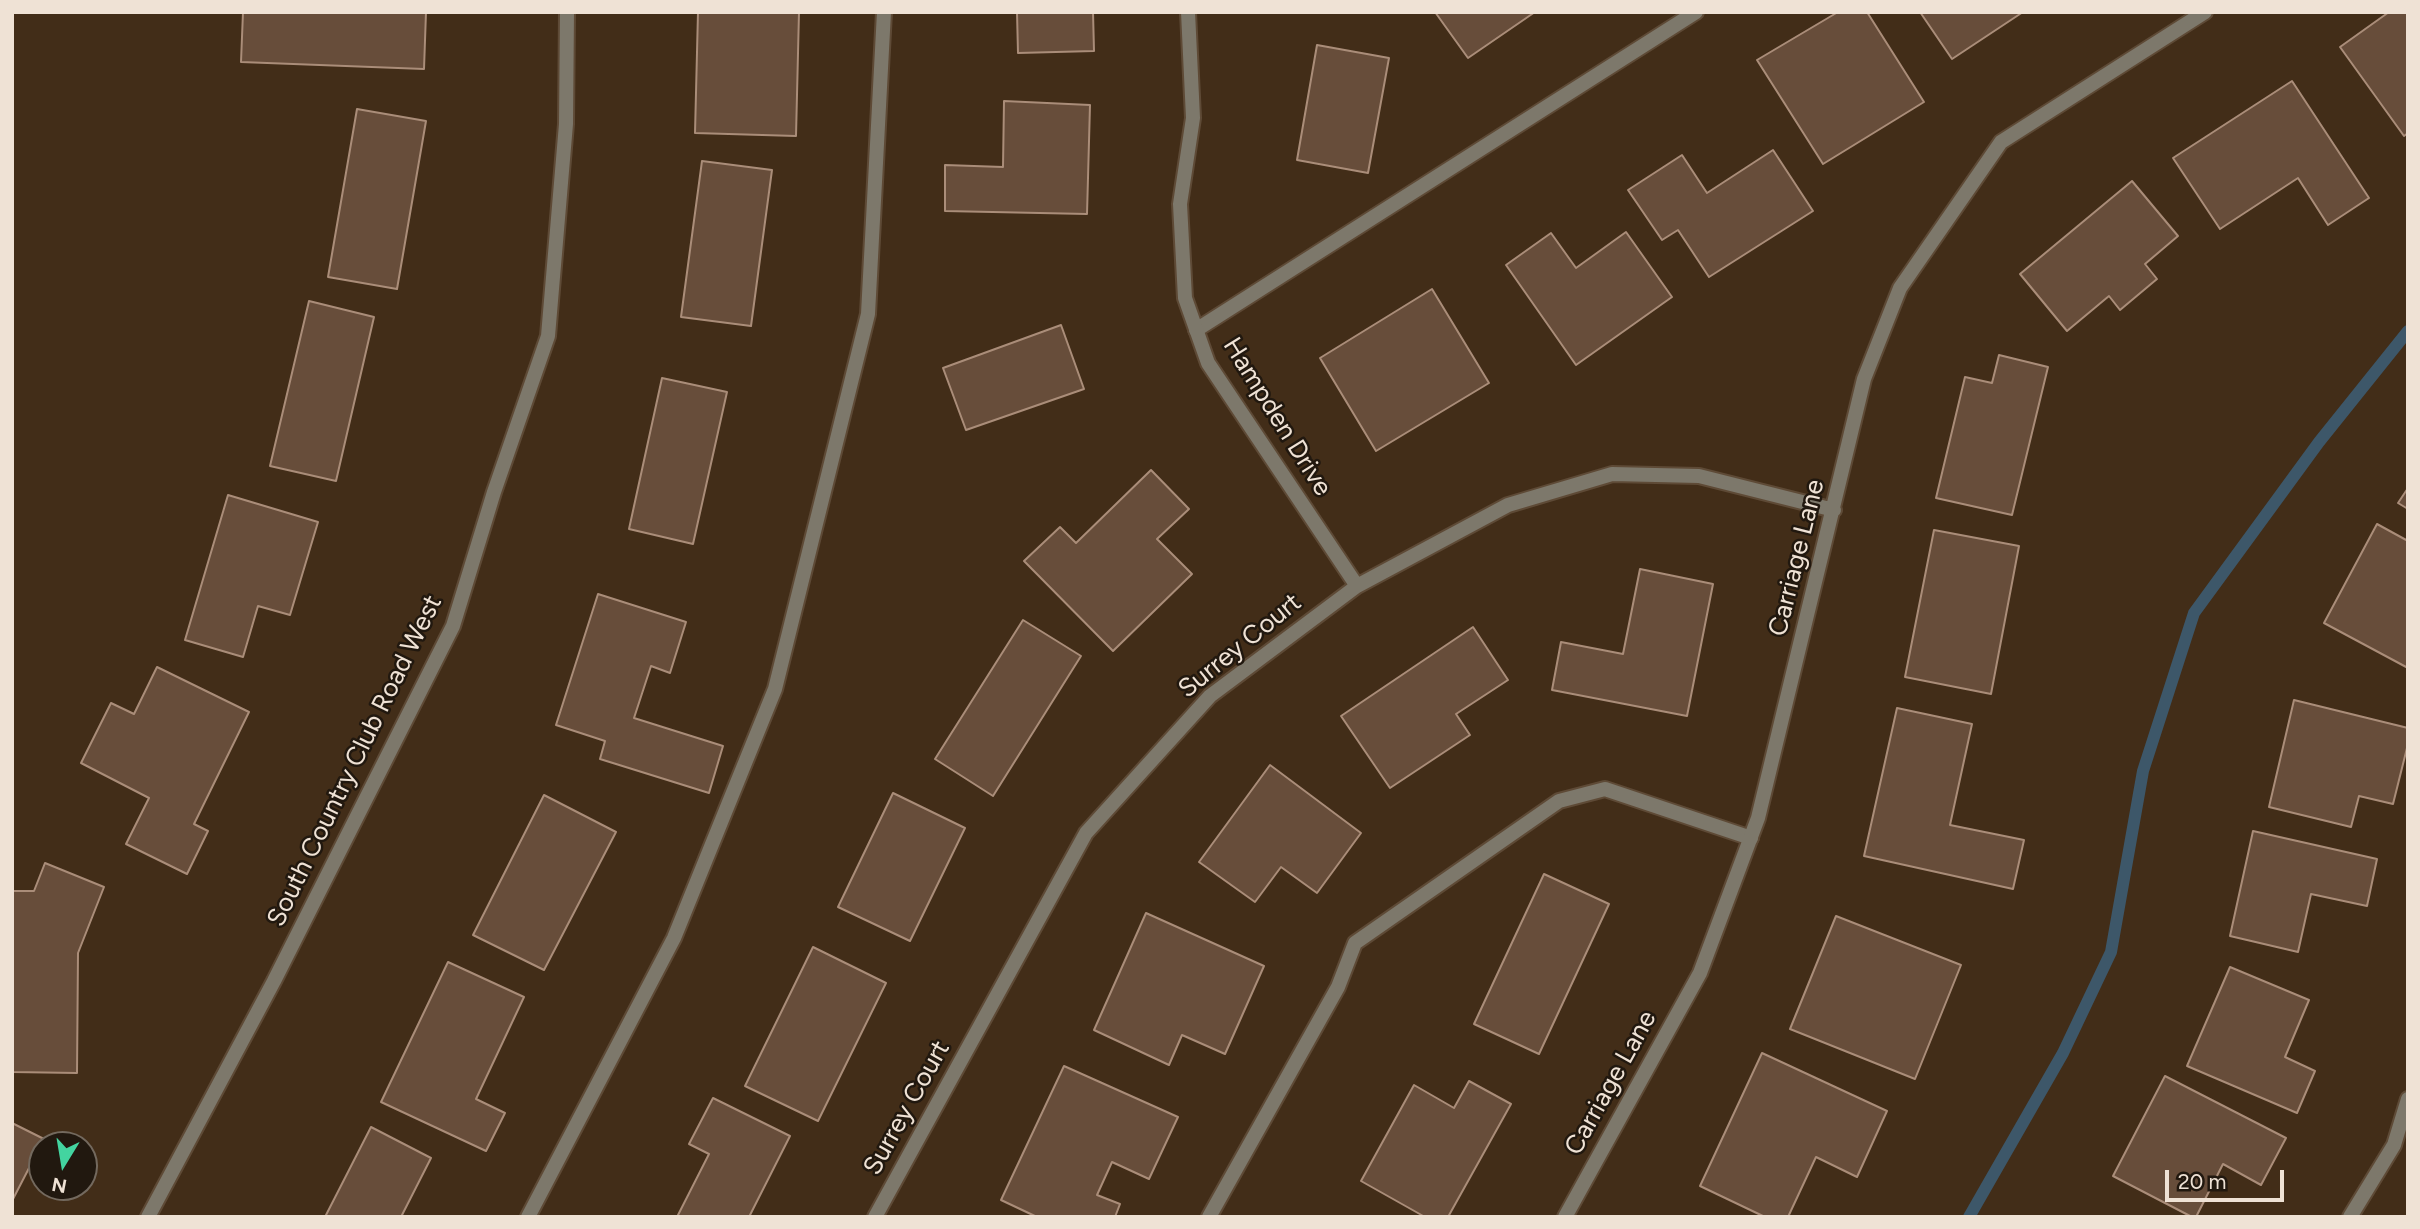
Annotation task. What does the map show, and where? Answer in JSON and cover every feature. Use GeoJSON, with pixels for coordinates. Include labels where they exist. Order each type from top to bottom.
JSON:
{"type":"FeatureCollection","features":[{"type":"Feature","properties":{"kind":"street","name":"South Country Club Road West"},"geometry":{"type":"LineString","coordinates":[[148,1217],[274,981],[453,626],[494,492],[548,336],[566,124],[567,12]]}},
{"type":"Feature","properties":{"kind":"street"},"geometry":{"type":"LineString","coordinates":[[528,1217],[674,938],[775,688],[868,314],[884,12]]}},
{"type":"Feature","properties":{"kind":"street","name":"Hampden Drive"},"geometry":{"type":"LineString","coordinates":[[1188,12],[1193,118],[1180,204],[1185,298],[1209,363],[1357,586]]}},
{"type":"Feature","properties":{"kind":"street"},"geometry":{"type":"LineString","coordinates":[[1196,330],[1696,12]]}},
{"type":"Feature","properties":{"kind":"street","name":"Carriage Lane"},"geometry":{"type":"LineString","coordinates":[[1565,1217],[1700,972],[1751,838],[1834,510],[1864,379],[1900,288],[2001,142],[2205,12]]}},
{"type":"Feature","properties":{"kind":"street","name":"Surrey Court"},"geometry":{"type":"LineString","coordinates":[[875,1217],[1086,833],[1210,696],[1357,586],[1508,505],[1612,474],[1699,476],[1834,510]]}},
{"type":"Feature","properties":{"kind":"street"},"geometry":{"type":"LineString","coordinates":[[1209,1217],[1338,987],[1355,943],[1559,801],[1605,789],[1751,838]]}},
{"type":"Feature","properties":{"kind":"street"},"geometry":{"type":"LineString","coordinates":[[2350,1217],[2394,1144],[2408,1099]]}},
{"type":"Feature","properties":{"kind":"building"},"geometry":{"type":"Polygon","coordinates":[[[243,12],[426,12],[424,69],[241,62],[243,12]]]}},
{"type":"Feature","properties":{"kind":"building"},"geometry":{"type":"Polygon","coordinates":[[[698,12],[799,12],[796,136],[695,133],[698,12]]]}},
{"type":"Feature","properties":{"kind":"building"},"geometry":{"type":"Polygon","coordinates":[[[1017,12],[1093,12],[1094,51],[1018,53],[1017,12]]]}},
{"type":"Feature","properties":{"kind":"building"},"geometry":{"type":"Polygon","coordinates":[[[1435,12],[1535,12],[1468,58],[1435,12]]]}},
{"type":"Feature","properties":{"kind":"building"},"geometry":{"type":"Polygon","coordinates":[[[1838,12],[1867,12],[1924,102],[1823,164],[1757,60],[1838,12]]]}},
{"type":"Feature","properties":{"kind":"building"},"geometry":{"type":"Polygon","coordinates":[[[1920,12],[2023,12],[1952,59],[1920,12]]]}},
{"type":"Feature","properties":{"kind":"building"},"geometry":{"type":"Polygon","coordinates":[[[2389,12],[2408,12],[2408,133],[2404,136],[2340,47],[2389,12]]]}},
{"type":"Feature","properties":{"kind":"building"},"geometry":{"type":"Polygon","coordinates":[[[1317,45],[1389,58],[1368,173],[1297,160],[1317,45]]]}},
{"type":"Feature","properties":{"kind":"building"},"geometry":{"type":"Polygon","coordinates":[[[2292,81],[2369,198],[2328,225],[2298,178],[2220,229],[2173,158],[2292,81]]]}},
{"type":"Feature","properties":{"kind":"building"},"geometry":{"type":"Polygon","coordinates":[[[1004,101],[1090,105],[1087,214],[945,211],[945,165],[1003,167],[1004,101]]]}},
{"type":"Feature","properties":{"kind":"building"},"geometry":{"type":"Polygon","coordinates":[[[357,109],[426,121],[397,289],[328,277],[357,109]]]}},
{"type":"Feature","properties":{"kind":"building"},"geometry":{"type":"Polygon","coordinates":[[[1773,150],[1813,211],[1709,277],[1678,230],[1662,240],[1628,190],[1682,155],[1707,193],[1773,150]]]}},
{"type":"Feature","properties":{"kind":"building"},"geometry":{"type":"Polygon","coordinates":[[[702,161],[772,170],[751,326],[681,317],[702,161]]]}},
{"type":"Feature","properties":{"kind":"building"},"geometry":{"type":"Polygon","coordinates":[[[2132,181],[2178,236],[2145,264],[2157,279],[2120,310],[2109,296],[2067,331],[2020,274],[2132,181]]]}},
{"type":"Feature","properties":{"kind":"building"},"geometry":{"type":"Polygon","coordinates":[[[1626,232],[1672,297],[1576,365],[1506,265],[1551,233],[1576,268],[1626,232]]]}},
{"type":"Feature","properties":{"kind":"building"},"geometry":{"type":"Polygon","coordinates":[[[1432,289],[1489,383],[1376,451],[1320,358],[1432,289]]]}},
{"type":"Feature","properties":{"kind":"building"},"geometry":{"type":"Polygon","coordinates":[[[309,301],[374,317],[336,481],[270,466],[309,301]]]}},
{"type":"Feature","properties":{"kind":"building"},"geometry":{"type":"Polygon","coordinates":[[[1061,325],[1084,389],[966,430],[943,368],[1061,325]]]}},
{"type":"Feature","properties":{"kind":"building"},"geometry":{"type":"Polygon","coordinates":[[[1999,355],[2048,367],[2012,515],[1936,498],[1965,377],[1992,383],[1999,355]]]}},
{"type":"Feature","properties":{"kind":"building"},"geometry":{"type":"Polygon","coordinates":[[[662,378],[727,392],[693,544],[629,529],[662,378]]]}},
{"type":"Feature","properties":{"kind":"building"},"geometry":{"type":"Polygon","coordinates":[[[1151,470],[1189,509],[1157,539],[1192,574],[1113,651],[1024,561],[1060,527],[1076,543],[1151,470]]]}},
{"type":"Feature","properties":{"kind":"building"},"geometry":{"type":"Polygon","coordinates":[[[2408,488],[2408,509],[2398,503],[2408,488]]]}},
{"type":"Feature","properties":{"kind":"building"},"geometry":{"type":"Polygon","coordinates":[[[228,495],[318,522],[290,615],[258,606],[243,657],[185,640],[228,495]]]}},
{"type":"Feature","properties":{"kind":"building"},"geometry":{"type":"Polygon","coordinates":[[[2377,524],[2408,541],[2408,668],[2324,623],[2377,524]]]}},
{"type":"Feature","properties":{"kind":"building"},"geometry":{"type":"Polygon","coordinates":[[[1934,530],[2019,546],[1991,694],[1905,677],[1934,530]]]}},
{"type":"Feature","properties":{"kind":"building"},"geometry":{"type":"Polygon","coordinates":[[[1640,569],[1713,584],[1687,716],[1552,690],[1561,642],[1623,654],[1640,569]]]}},
{"type":"Feature","properties":{"kind":"building"},"geometry":{"type":"Polygon","coordinates":[[[598,594],[686,622],[670,673],[651,666],[634,718],[723,746],[709,793],[600,759],[605,741],[556,725],[598,594]]]}},
{"type":"Feature","properties":{"kind":"building"},"geometry":{"type":"Polygon","coordinates":[[[1023,620],[1081,656],[993,796],[935,759],[1023,620]]]}},
{"type":"Feature","properties":{"kind":"building"},"geometry":{"type":"Polygon","coordinates":[[[1473,627],[1508,680],[1456,714],[1470,735],[1390,788],[1341,716],[1473,627]]]}},
{"type":"Feature","properties":{"kind":"building"},"geometry":{"type":"Polygon","coordinates":[[[157,667],[249,712],[194,824],[208,831],[187,874],[126,844],[149,798],[81,763],[111,703],[134,714],[157,667]]]}},
{"type":"Feature","properties":{"kind":"building"},"geometry":{"type":"Polygon","coordinates":[[[2294,700],[2408,728],[2408,744],[2393,804],[2359,796],[2351,827],[2269,807],[2294,700]]]}},
{"type":"Feature","properties":{"kind":"building"},"geometry":{"type":"Polygon","coordinates":[[[1897,708],[1972,724],[1950,825],[2024,840],[2013,889],[1864,856],[1897,708]]]}},
{"type":"Feature","properties":{"kind":"building"},"geometry":{"type":"Polygon","coordinates":[[[1270,765],[1361,833],[1317,893],[1281,867],[1255,902],[1199,862],[1270,765]]]}},
{"type":"Feature","properties":{"kind":"building"},"geometry":{"type":"Polygon","coordinates":[[[893,793],[965,828],[910,941],[838,907],[893,793]]]}},
{"type":"Feature","properties":{"kind":"building"},"geometry":{"type":"Polygon","coordinates":[[[544,795],[616,832],[544,970],[473,935],[544,795]]]}},
{"type":"Feature","properties":{"kind":"building"},"geometry":{"type":"Polygon","coordinates":[[[2253,831],[2377,859],[2367,906],[2311,894],[2298,952],[2230,936],[2253,831]]]}},
{"type":"Feature","properties":{"kind":"building"},"geometry":{"type":"Polygon","coordinates":[[[45,863],[104,887],[78,953],[77,1073],[12,1072],[12,891],[34,891],[45,863]]]}},
{"type":"Feature","properties":{"kind":"building"},"geometry":{"type":"Polygon","coordinates":[[[1544,874],[1609,904],[1539,1054],[1474,1024],[1544,874]]]}},
{"type":"Feature","properties":{"kind":"building"},"geometry":{"type":"Polygon","coordinates":[[[1146,913],[1264,966],[1225,1054],[1182,1035],[1169,1065],[1094,1030],[1146,913]]]}},
{"type":"Feature","properties":{"kind":"building"},"geometry":{"type":"Polygon","coordinates":[[[1836,916],[1961,965],[1915,1079],[1790,1029],[1836,916]]]}},
{"type":"Feature","properties":{"kind":"building"},"geometry":{"type":"Polygon","coordinates":[[[813,947],[886,983],[818,1121],[745,1086],[813,947]]]}},
{"type":"Feature","properties":{"kind":"building"},"geometry":{"type":"Polygon","coordinates":[[[448,962],[524,997],[476,1099],[505,1113],[486,1151],[381,1102],[448,962]]]}},
{"type":"Feature","properties":{"kind":"building"},"geometry":{"type":"Polygon","coordinates":[[[2230,967],[2309,1000],[2285,1057],[2315,1071],[2297,1113],[2187,1066],[2230,967]]]}},
{"type":"Feature","properties":{"kind":"building"},"geometry":{"type":"Polygon","coordinates":[[[1762,1053],[1887,1111],[1857,1177],[1816,1157],[1788,1217],[1765,1217],[1700,1186],[1762,1053]]]}},
{"type":"Feature","properties":{"kind":"building"},"geometry":{"type":"Polygon","coordinates":[[[1064,1066],[1178,1117],[1149,1179],[1112,1162],[1097,1195],[1120,1204],[1115,1217],[1037,1217],[1001,1200],[1064,1066]]]}},
{"type":"Feature","properties":{"kind":"building"},"geometry":{"type":"Polygon","coordinates":[[[2165,1076],[2286,1138],[2261,1185],[2223,1164],[2196,1217],[2192,1217],[2113,1176],[2165,1076]]]}},
{"type":"Feature","properties":{"kind":"building"},"geometry":{"type":"Polygon","coordinates":[[[1469,1081],[1511,1104],[1448,1217],[1425,1217],[1361,1181],[1414,1085],[1454,1108],[1469,1081]]]}},
{"type":"Feature","properties":{"kind":"building"},"geometry":{"type":"Polygon","coordinates":[[[713,1098],[790,1136],[749,1217],[677,1217],[709,1154],[689,1144],[713,1098]]]}},
{"type":"Feature","properties":{"kind":"building"},"geometry":{"type":"Polygon","coordinates":[[[12,1123],[28,1131],[28,1170],[12,1201],[12,1123]]]}},
{"type":"Feature","properties":{"kind":"building"},"geometry":{"type":"Polygon","coordinates":[[[371,1127],[431,1158],[401,1217],[325,1217],[371,1127]]]}},
{"type":"Feature","properties":{"kind":"waterway"},"geometry":{"type":"LineString","coordinates":[[1969,1217],[2063,1053],[2111,952],[2143,771],[2194,613],[2319,442],[2408,331]]}}]}
